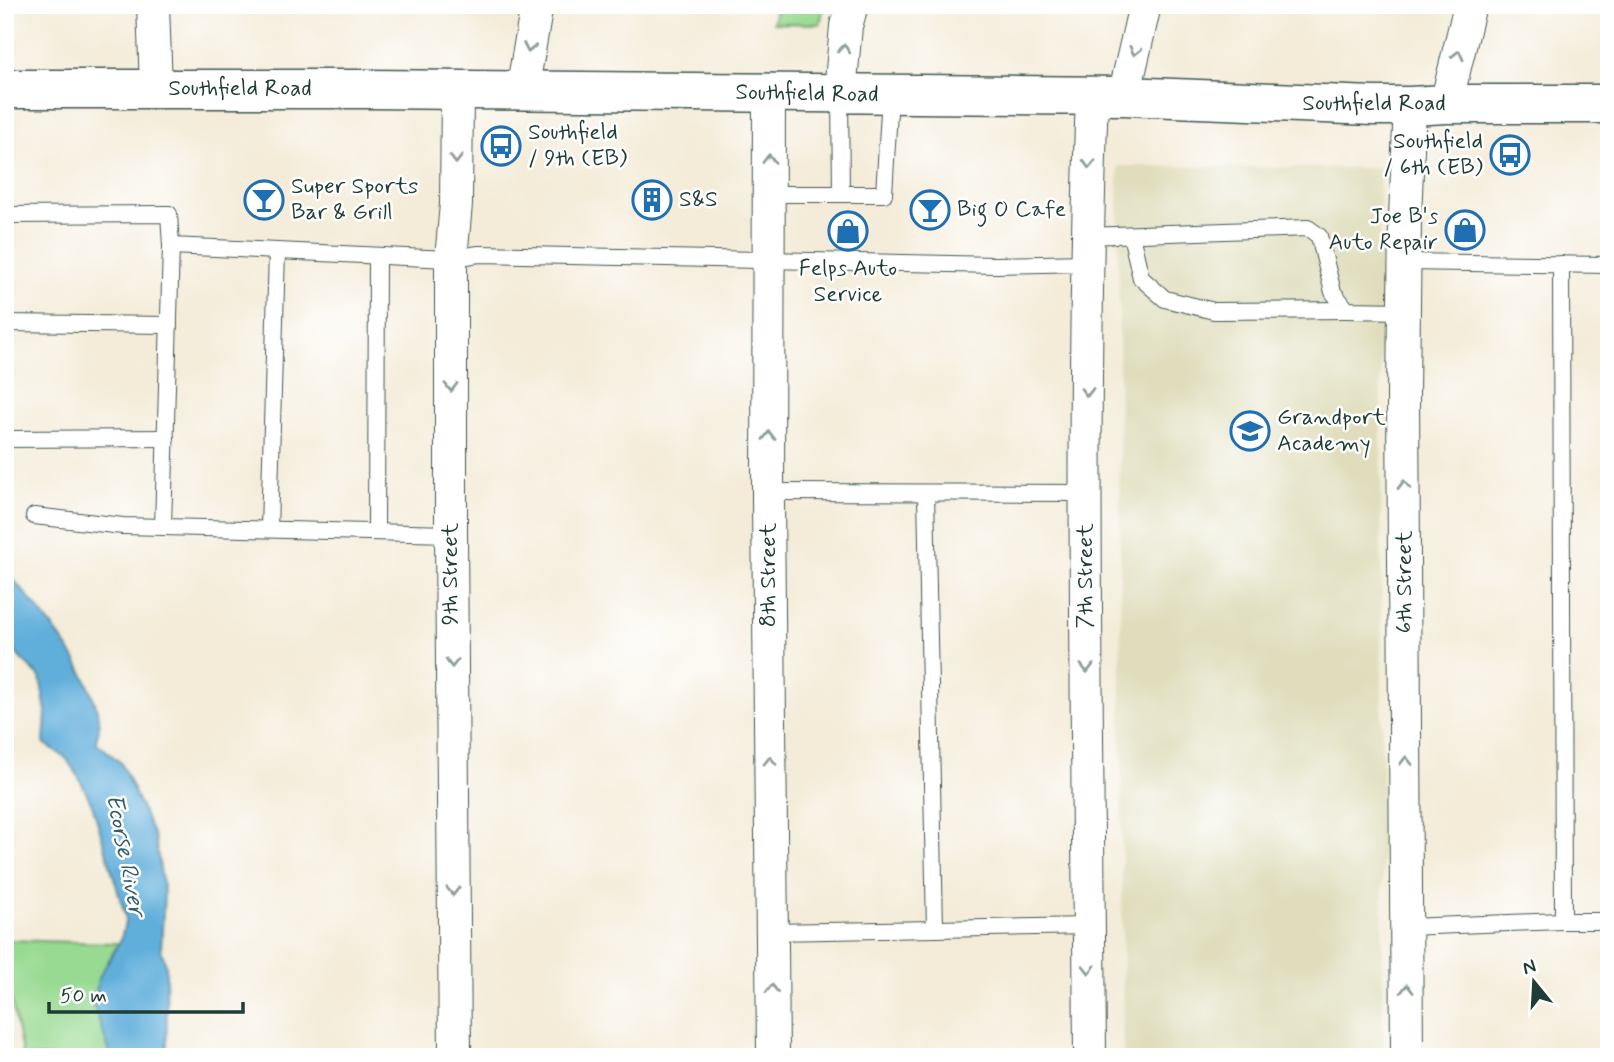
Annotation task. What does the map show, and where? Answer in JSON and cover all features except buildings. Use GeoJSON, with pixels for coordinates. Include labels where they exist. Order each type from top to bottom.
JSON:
{"type":"FeatureCollection","features":[{"type":"Feature","properties":{"kind":"main road","name":"Southfield Road"},"geometry":{"type":"LineString","coordinates":[[5,89],[522,90],[1108,96],[1428,105],[1609,104]]}},
{"type":"Feature","properties":{"kind":"street"},"geometry":{"type":"LineString","coordinates":[[153,5],[156,89]]}},
{"type":"Feature","properties":{"kind":"street"},"geometry":{"type":"LineString","coordinates":[[522,90],[537,5]]}},
{"type":"Feature","properties":{"kind":"street"},"geometry":{"type":"LineString","coordinates":[[840,93],[846,26],[852,5]]}},
{"type":"Feature","properties":{"kind":"street","name":"7th Street"},"geometry":{"type":"LineString","coordinates":[[1090,1057],[1087,250],[1108,96],[1146,5]]}},
{"type":"Feature","properties":{"kind":"street","name":"6th Street"},"geometry":{"type":"LineString","coordinates":[[1408,1057],[1403,395],[1405,262],[1428,105],[1471,5]]}},
{"type":"Feature","properties":{"kind":"street","name":"9th Street"},"geometry":{"type":"LineString","coordinates":[[455,1057],[451,534],[452,258],[456,204],[457,91]]}},
{"type":"Feature","properties":{"kind":"street","name":"8th Street"},"geometry":{"type":"LineString","coordinates":[[769,93],[768,492],[772,1057]]}},
{"type":"Feature","properties":{"kind":"lane"},"geometry":{"type":"LineString","coordinates":[[840,93],[841,194]]}},
{"type":"Feature","properties":{"kind":"lane"},"geometry":{"type":"LineString","coordinates":[[769,194],[884,194],[890,95]]}},
{"type":"Feature","properties":{"kind":"lane"},"geometry":{"type":"LineString","coordinates":[[5,215],[169,214],[171,246],[163,527]]}},
{"type":"Feature","properties":{"kind":"lane"},"geometry":{"type":"LineString","coordinates":[[171,246],[452,258],[479,254],[996,265],[1087,250],[1131,235],[1308,228],[1319,236],[1333,292],[1347,310]]}},
{"type":"Feature","properties":{"kind":"lane"},"geometry":{"type":"LineString","coordinates":[[1131,235],[1141,278],[1165,299],[1214,311],[1404,312]]}},
{"type":"Feature","properties":{"kind":"lane"},"geometry":{"type":"LineString","coordinates":[[269,529],[277,251]]}},
{"type":"Feature","properties":{"kind":"lane"},"geometry":{"type":"LineString","coordinates":[[376,531],[377,256]]}},
{"type":"Feature","properties":{"kind":"lane"},"geometry":{"type":"LineString","coordinates":[[1405,262],[1609,265]]}},
{"type":"Feature","properties":{"kind":"lane"},"geometry":{"type":"LineString","coordinates":[[1561,264],[1563,921]]}},
{"type":"Feature","properties":{"kind":"lane"},"geometry":{"type":"LineString","coordinates":[[5,323],[169,325]]}},
{"type":"Feature","properties":{"kind":"lane"},"geometry":{"type":"LineString","coordinates":[[5,439],[166,438]]}},
{"type":"Feature","properties":{"kind":"lane"},"geometry":{"type":"LineString","coordinates":[[768,492],[1086,493]]}},
{"type":"Feature","properties":{"kind":"lane"},"geometry":{"type":"LineString","coordinates":[[926,493],[934,929]]}},
{"type":"Feature","properties":{"kind":"lane"},"geometry":{"type":"LineString","coordinates":[[34,516],[123,526],[451,534]]}},
{"type":"Feature","properties":{"kind":"lane"},"geometry":{"type":"LineString","coordinates":[[1407,927],[1609,921]]}},
{"type":"Feature","properties":{"kind":"lane"},"geometry":{"type":"LineString","coordinates":[[772,932],[1089,926]]}},
{"type":"Feature","properties":{"kind":"shaded area","name":"Grandport Academy"},"geometry":{"type":"Polygon","coordinates":[[[1118,166],[1380,168],[1383,1057],[1123,1057],[1118,166]]]}},
{"type":"Feature","properties":{"kind":"green space"},"geometry":{"type":"Polygon","coordinates":[[[777,5],[824,5],[820,24],[773,23],[777,5]]]}},
{"type":"Feature","properties":{"kind":"green space"},"geometry":{"type":"Polygon","coordinates":[[[5,940],[143,944],[141,1057],[23,1057],[5,968],[5,940]]]}},
{"type":"Feature","properties":{"kind":"water","name":"Ecorse River"},"geometry":{"type":"Polygon","coordinates":[[[5,569],[62,639],[74,658],[94,698],[99,723],[96,742],[121,763],[155,838],[164,893],[161,949],[166,965],[167,1057],[110,1057],[94,1007],[98,979],[121,939],[126,918],[92,804],[66,758],[44,743],[46,712],[40,677],[20,658],[5,637],[5,569]]]}},
{"type":"Feature","properties":{"kind":"place","name":"Southfield / 9th (EB)"},"geometry":{"type":"Point","coordinates":[501,146]}},
{"type":"Feature","properties":{"kind":"place","name":"Southfield / 6th (EB)"},"geometry":{"type":"Point","coordinates":[1510,155]}},
{"type":"Feature","properties":{"kind":"place","name":"Super Sports Bar & Grill"},"geometry":{"type":"Point","coordinates":[264,200]}},
{"type":"Feature","properties":{"kind":"place","name":"S&S"},"geometry":{"type":"Point","coordinates":[652,200]}},
{"type":"Feature","properties":{"kind":"place","name":"Big O Cafe"},"geometry":{"type":"Point","coordinates":[930,210]}},
{"type":"Feature","properties":{"kind":"place","name":"Joe B's Auto Repair"},"geometry":{"type":"Point","coordinates":[1465,230]}},
{"type":"Feature","properties":{"kind":"place","name":"Felps Auto Service"},"geometry":{"type":"Point","coordinates":[848,231]}},
{"type":"Feature","properties":{"kind":"place","name":"Grandport Academy"},"geometry":{"type":"Point","coordinates":[1250,431]}}]}
